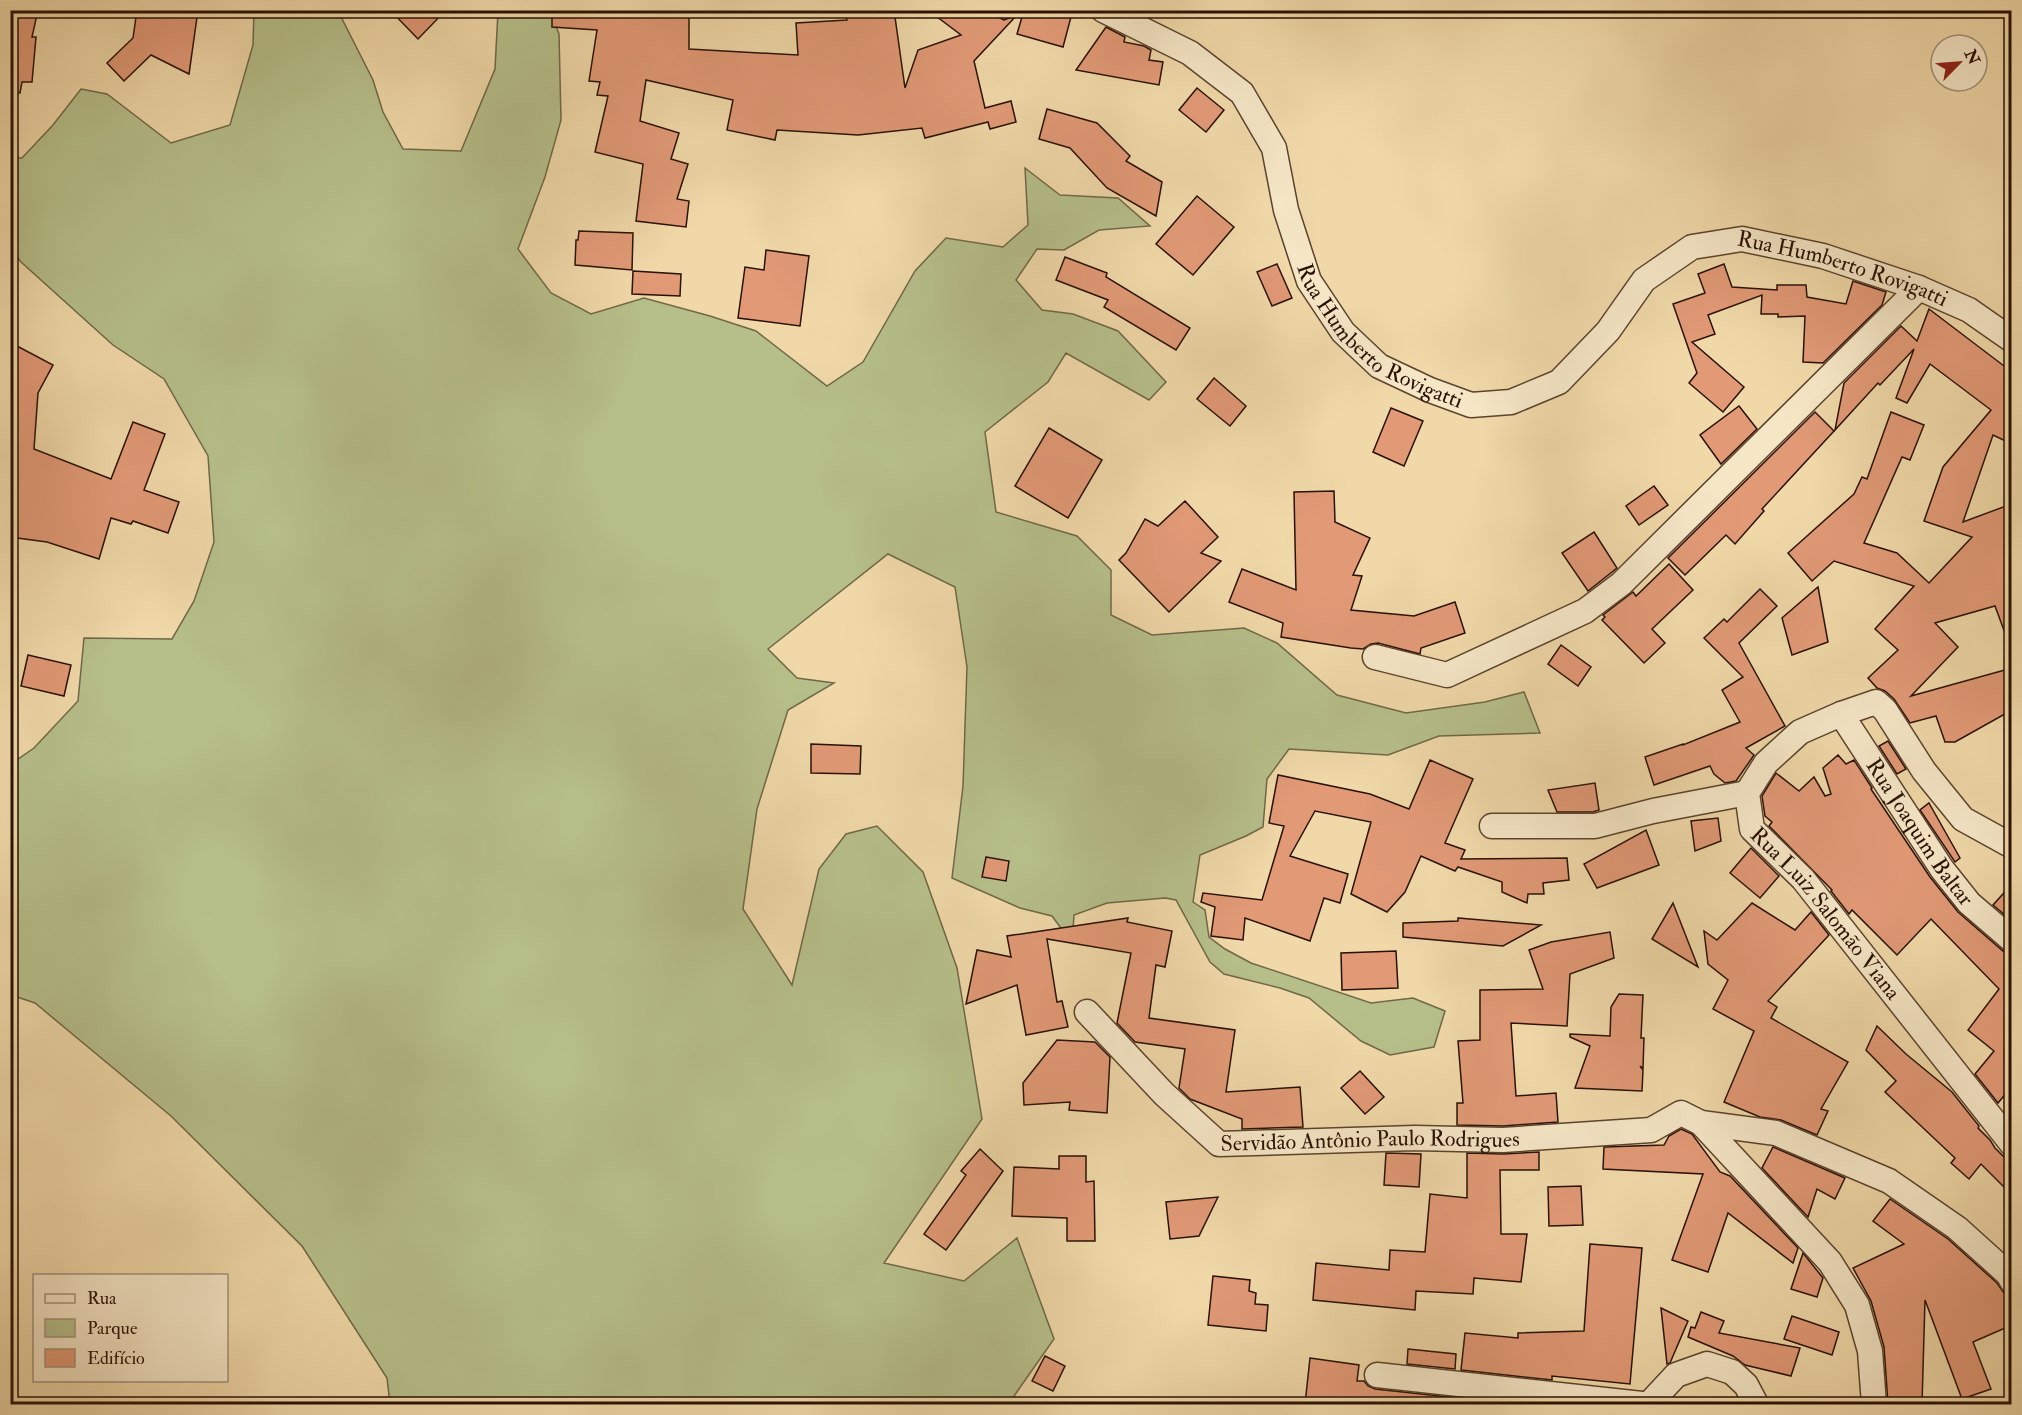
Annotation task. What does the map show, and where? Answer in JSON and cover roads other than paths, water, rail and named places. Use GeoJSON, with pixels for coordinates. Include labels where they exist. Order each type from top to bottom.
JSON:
{"type":"FeatureCollection","features":[{"type":"Feature","properties":{"kind":"street","name":"Rua Humberto Rovigatti"},"geometry":{"type":"LineString","coordinates":[[1103,10],[1190,53],[1242,93],[1274,148],[1286,210],[1309,281],[1342,332],[1379,366],[1430,390],[1471,405],[1511,402],[1559,382],[1608,331],[1644,280],[1692,247],[1742,239],[1822,256],[1919,288],[1969,310],[2012,340]]}},
{"type":"Feature","properties":{"kind":"street"},"geometry":{"type":"LineString","coordinates":[[1375,657],[1448,675],[1586,611],[1621,584],[1919,288]]}},
{"type":"Feature","properties":{"kind":"street"},"geometry":{"type":"LineString","coordinates":[[1492,826],[1594,825],[1748,793],[1766,763],[1800,732],[1876,702],[1885,710],[1924,771],[1962,819],[2012,846]]}},
{"type":"Feature","properties":{"kind":"street","name":"Rua Joaquim Baltar"},"geometry":{"type":"LineString","coordinates":[[1841,714],[1942,869],[1970,903],[2012,940]]}},
{"type":"Feature","properties":{"kind":"street","name":"Rua Luiz Salomão Viana"},"geometry":{"type":"LineString","coordinates":[[1748,793],[1752,829],[1803,879],[2012,1144]]}},
{"type":"Feature","properties":{"kind":"street","name":"Servidão Antônio Paulo Rodrigues"},"geometry":{"type":"LineString","coordinates":[[1087,1012],[1164,1094],[1220,1144],[1415,1138],[1503,1140],[1651,1130],[1681,1113],[1701,1124]]}},
{"type":"Feature","properties":{"kind":"street"},"geometry":{"type":"LineString","coordinates":[[1701,1124],[1776,1133],[1889,1181],[1957,1227],[2008,1274],[2012,1281]]}},
{"type":"Feature","properties":{"kind":"street"},"geometry":{"type":"LineString","coordinates":[[1701,1124],[1830,1262],[1857,1305],[1870,1351],[1874,1404]]}},
{"type":"Feature","properties":{"kind":"street"},"geometry":{"type":"LineString","coordinates":[[1649,1404],[1676,1376],[1707,1364],[1732,1372],[1746,1384],[1756,1404]]}},
{"type":"Feature","properties":{"kind":"street"},"geometry":{"type":"LineString","coordinates":[[1377,1375],[1642,1404]]}}]}
